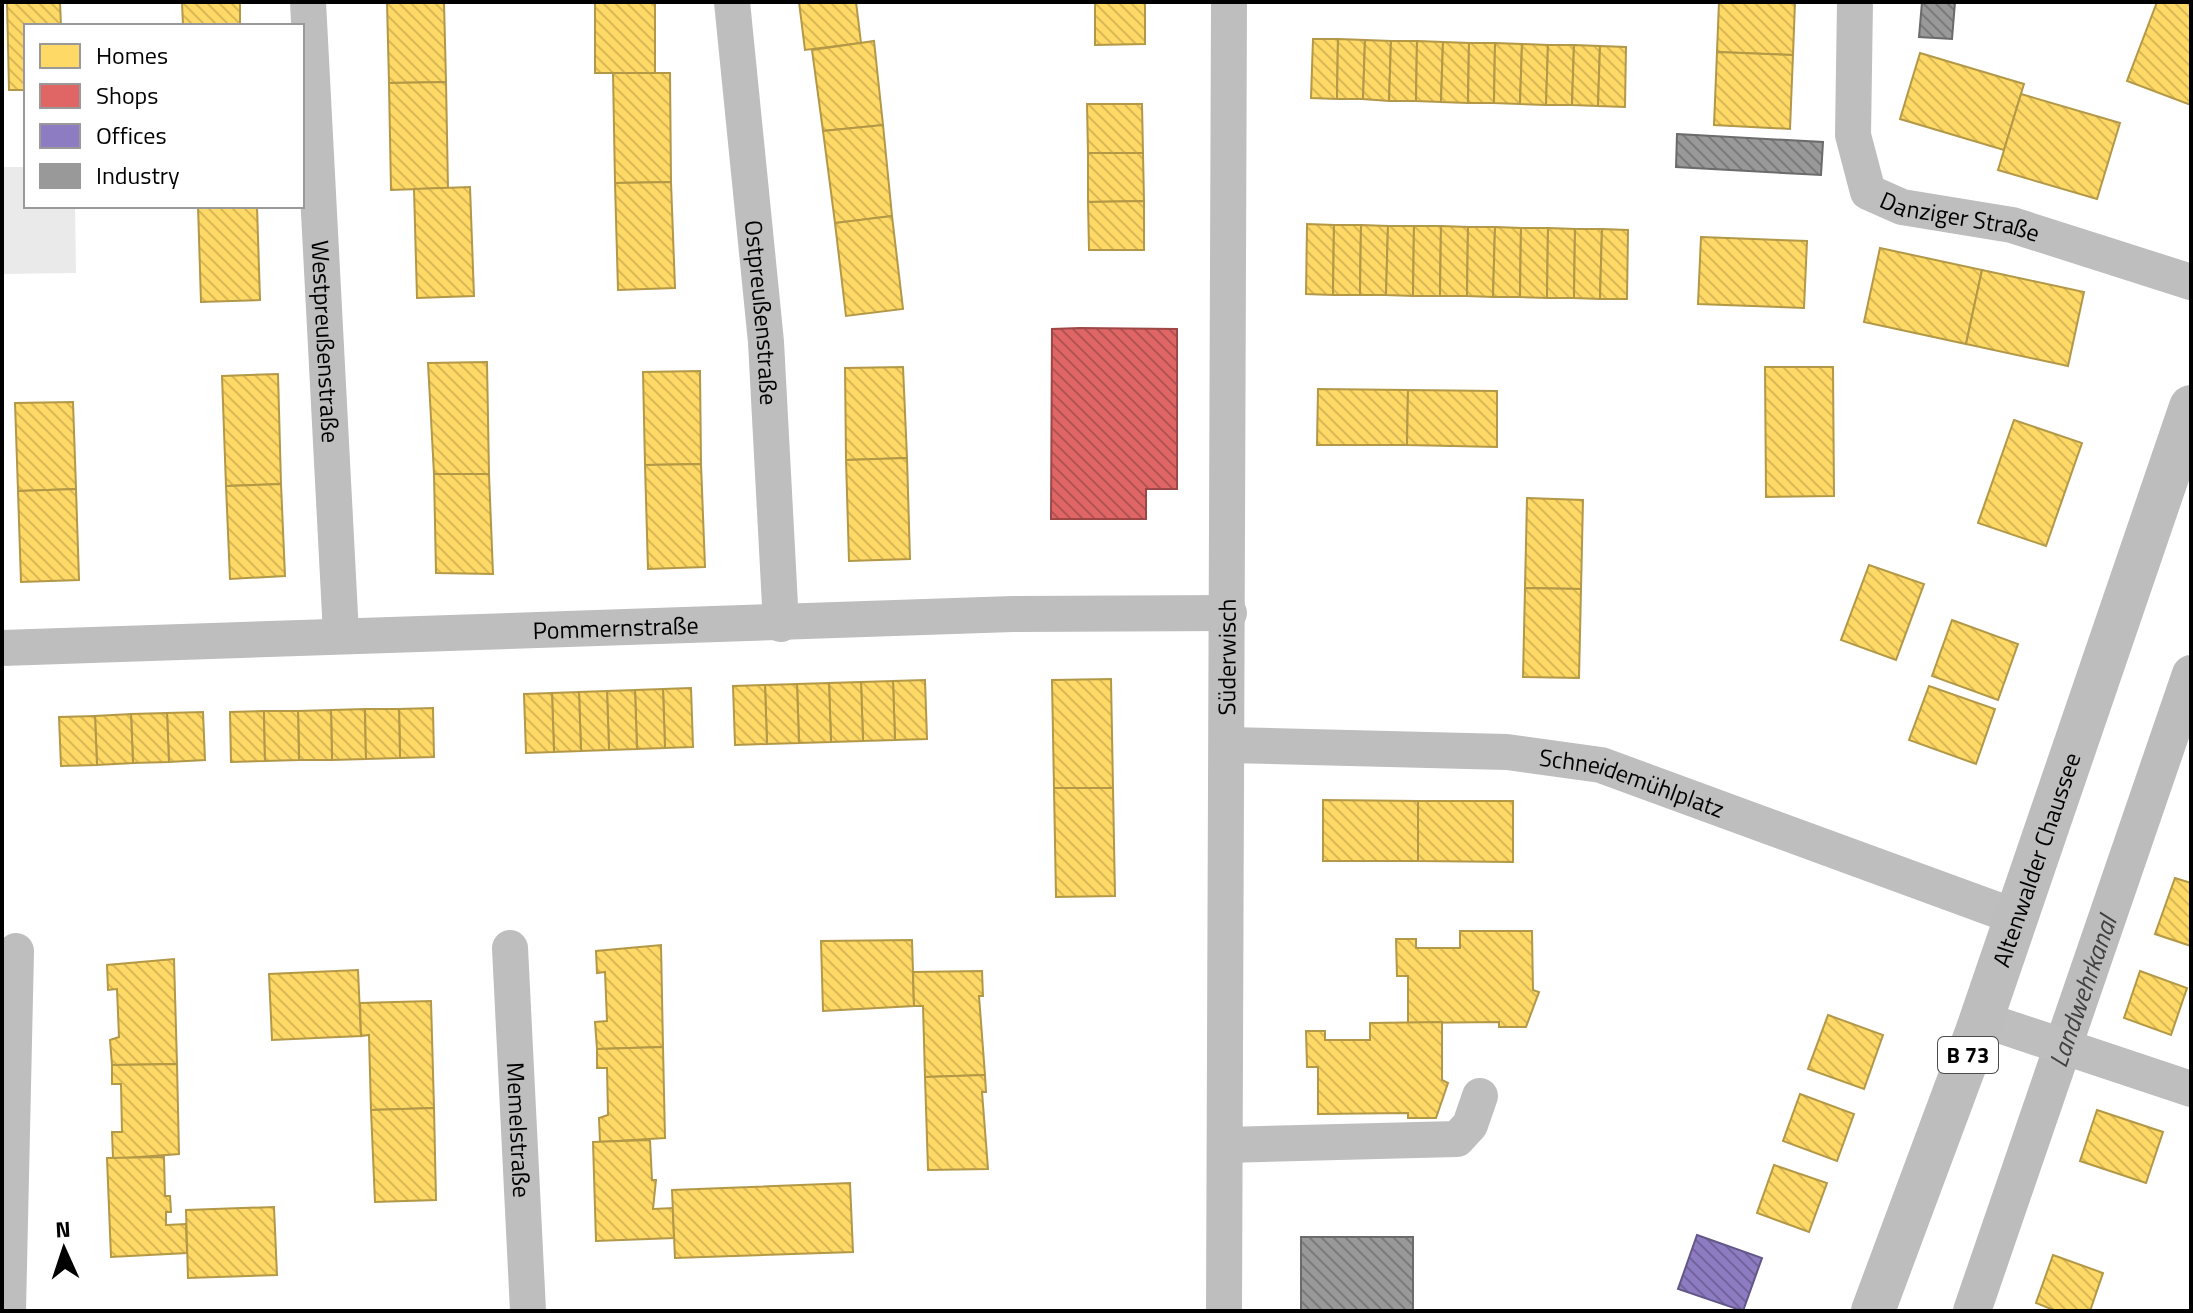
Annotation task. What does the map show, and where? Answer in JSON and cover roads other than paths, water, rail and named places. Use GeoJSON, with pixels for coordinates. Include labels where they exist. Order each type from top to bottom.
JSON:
{"type":"FeatureCollection","features":[{"type":"Feature","properties":{"kind":"main road","name":"Altenwalder Chaussee"},"geometry":{"type":"LineString","coordinates":[[1873,1311],[1981,1019],[2191,407]]}},
{"type":"Feature","properties":{"kind":"street","name":"Westpreußenstraße"},"geometry":{"type":"LineString","coordinates":[[308,2],[341,634]]}},
{"type":"Feature","properties":{"kind":"street","name":"Ostpreußenstraße"},"geometry":{"type":"LineString","coordinates":[[732,2],[766,342],[781,624]]}},
{"type":"Feature","properties":{"kind":"street","name":"Süderwisch"},"geometry":{"type":"LineString","coordinates":[[1224,1311],[1229,2]]}},
{"type":"Feature","properties":{"kind":"street","name":"Danziger Straße"},"geometry":{"type":"LineString","coordinates":[[1855,2],[1853,135],[1868,192],[1902,207],[2012,225],[2191,282]]}},
{"type":"Feature","properties":{"kind":"street","name":"Pommernstraße"},"geometry":{"type":"LineString","coordinates":[[2,648],[341,634],[781,624],[1013,614],[1229,613]]}},
{"type":"Feature","properties":{"kind":"street","name":"Schneidemühlplatz"},"geometry":{"type":"LineString","coordinates":[[1228,745],[1507,752],[1601,765],[2016,917]]}},
{"type":"Feature","properties":{"kind":"street","name":"Memelstraße"},"geometry":{"type":"LineString","coordinates":[[510,948],[528,1311]]}},
{"type":"Feature","properties":{"kind":"street"},"geometry":{"type":"LineString","coordinates":[[8,1311],[16,951]]}},
{"type":"Feature","properties":{"kind":"street"},"geometry":{"type":"LineString","coordinates":[[1981,1019],[2191,1089]]}},
{"type":"Feature","properties":{"kind":"street"},"geometry":{"type":"LineString","coordinates":[[1225,1145],[1457,1139],[1470,1125],[1480,1096]]}},
{"type":"Feature","properties":{"kind":"waterway","name":"Landwehrkanal"},"geometry":{"type":"LineString","coordinates":[[1972,1311],[2191,674]]}}]}
